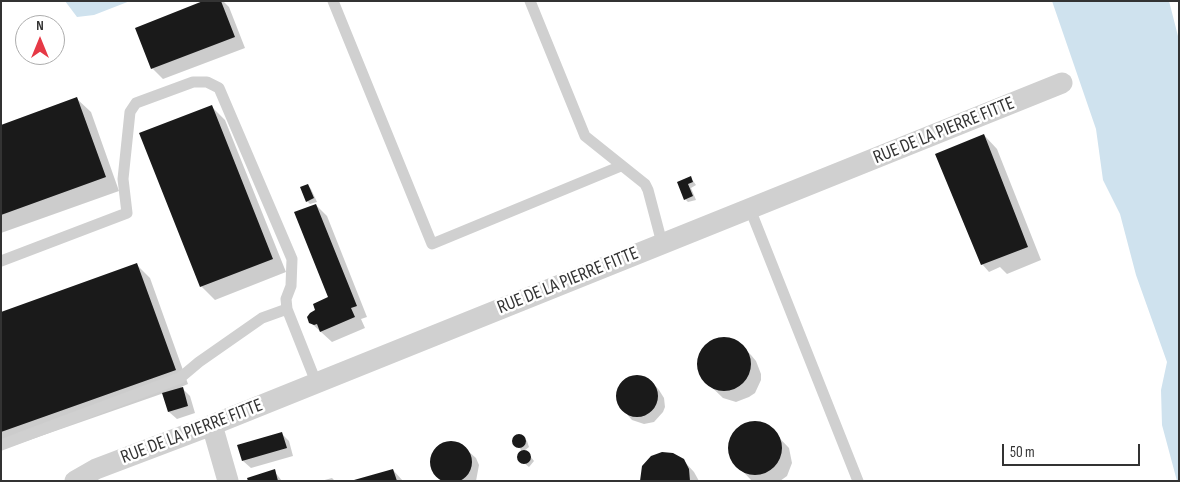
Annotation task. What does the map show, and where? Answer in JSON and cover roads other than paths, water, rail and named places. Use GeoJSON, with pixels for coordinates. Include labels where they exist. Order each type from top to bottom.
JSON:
{"type":"FeatureCollection","features":[{"type":"Feature","properties":{"kind":"street","name":"RUE DE LA PIERRE FITTE"},"geometry":{"type":"LineString","coordinates":[[75,481],[96,469],[212,425],[1062,83]]}},
{"type":"Feature","properties":{"kind":"street"},"geometry":{"type":"LineString","coordinates":[[212,425],[228,481]]}},
{"type":"Feature","properties":{"kind":"lane"},"geometry":{"type":"LineString","coordinates":[[333,1],[432,244],[621,166]]}},
{"type":"Feature","properties":{"kind":"lane"},"geometry":{"type":"LineString","coordinates":[[530,1],[586,136],[621,166],[638,177],[648,190],[662,243]]}},
{"type":"Feature","properties":{"kind":"lane"},"geometry":{"type":"LineString","coordinates":[[1,261],[127,213],[124,179],[130,112],[136,103],[193,82],[207,82],[219,88],[292,259],[291,286],[286,299],[287,309],[316,382]]}},
{"type":"Feature","properties":{"kind":"lane"},"geometry":{"type":"LineString","coordinates":[[750,209],[858,481]]}},
{"type":"Feature","properties":{"kind":"lane"},"geometry":{"type":"LineString","coordinates":[[1,445],[180,378],[199,362],[262,318],[287,309]]}},
{"type":"Feature","properties":{"kind":"water"},"geometry":{"type":"Polygon","coordinates":[[[65,1],[130,1],[94,15],[77,17],[65,1]]]}},
{"type":"Feature","properties":{"kind":"water"},"geometry":{"type":"Polygon","coordinates":[[[1052,1],[1169,1],[1179,40],[1179,481],[1177,481],[1162,425],[1161,390],[1167,362],[1136,275],[1120,214],[1103,180],[1096,129],[1052,1]]]}}]}
